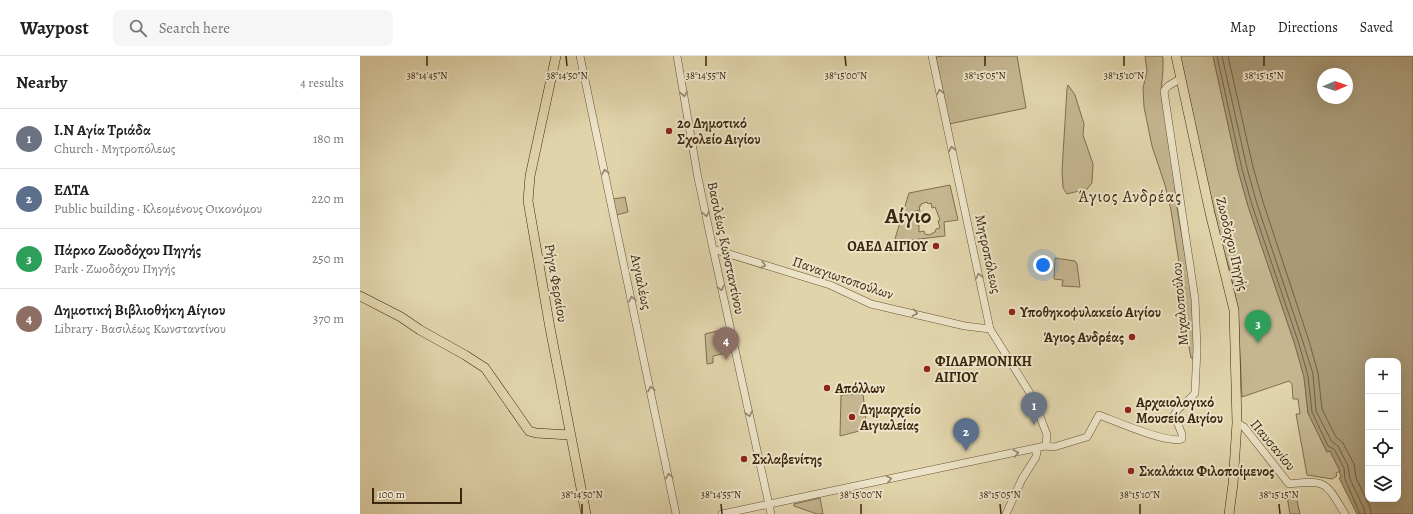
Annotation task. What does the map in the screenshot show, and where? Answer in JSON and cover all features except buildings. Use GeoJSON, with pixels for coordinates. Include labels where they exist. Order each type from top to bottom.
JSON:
{"type":"FeatureCollection","features":[{"type":"Feature","properties":{"kind":"main road","name":"Ρήγα Φεραίου"},"geometry":{"type":"LineString","coordinates":[[556,56],[530,176],[528,201],[548,321],[586,514]]}},
{"type":"Feature","properties":{"kind":"main road","name":"Ζωοδόχου Πηγής"},"geometry":{"type":"LineString","coordinates":[[1176,56],[1210,213],[1234,310],[1237,424],[1233,484],[1229,514]]}},
{"type":"Feature","properties":{"kind":"main road"},"geometry":{"type":"LineString","coordinates":[[360,296],[401,317],[420,330],[485,368],[530,431],[536,433],[570,435]]}},
{"type":"Feature","properties":{"kind":"street","name":"Αιγιαλέως"},"geometry":{"type":"LineString","coordinates":[[580,56],[676,514]]}},
{"type":"Feature","properties":{"kind":"street","name":"Βασιλέως Κωνσταντίνου"},"geometry":{"type":"LineString","coordinates":[[677,56],[698,178],[771,514]]}},
{"type":"Feature","properties":{"kind":"street","name":"Μητροπόλεως"},"geometry":{"type":"LineString","coordinates":[[932,56],[990,330],[1033,398],[1047,436],[1045,446]]}},
{"type":"Feature","properties":{"kind":"street","name":"Μιχαλοπούλου"},"geometry":{"type":"LineString","coordinates":[[1045,446],[1054,447],[1087,437],[1099,415],[1140,432],[1166,438],[1182,439],[1182,434],[1174,415],[1178,408],[1192,398],[1195,393],[1197,348],[1196,299],[1164,91],[1168,86],[1180,79]]}},
{"type":"Feature","properties":{"kind":"street","name":"Παναγιωτοπούλων"},"geometry":{"type":"LineString","coordinates":[[713,249],[830,285],[871,304],[965,326],[990,330]]}},
{"type":"Feature","properties":{"kind":"street","name":"Παυσανίου"},"geometry":{"type":"LineString","coordinates":[[1237,424],[1244,427],[1290,484],[1310,482],[1325,485],[1331,491],[1345,514]]}},
{"type":"Feature","properties":{"kind":"street"},"geometry":{"type":"LineString","coordinates":[[722,514],[1045,446]]}},
{"type":"Feature","properties":{"kind":"street"},"geometry":{"type":"LineString","coordinates":[[1006,514],[1022,479],[1036,457],[1037,452],[1034,449]]}},
{"type":"Feature","properties":{"kind":"shaded area"},"geometry":{"type":"Polygon","coordinates":[[[1017,56],[1026,108],[949,124],[936,57],[1017,56]]]}},
{"type":"Feature","properties":{"kind":"shaded area"},"geometry":{"type":"Polygon","coordinates":[[[1145,56],[1162,56],[1163,58],[1161,92],[1172,160],[1177,208],[1193,300],[1195,358],[1191,358],[1185,326],[1184,295],[1171,210],[1165,185],[1152,146],[1144,107],[1143,88],[1147,71],[1145,56]]]}},
{"type":"Feature","properties":{"kind":"shaded area"},"geometry":{"type":"Polygon","coordinates":[[[1179,56],[1213,56],[1238,170],[1248,206],[1295,345],[1304,377],[1308,413],[1327,452],[1330,451],[1340,471],[1336,473],[1337,476],[1332,479],[1307,475],[1296,414],[1300,414],[1298,399],[1293,399],[1292,384],[1289,381],[1242,397],[1238,311],[1235,294],[1221,241],[1179,56]]]}},
{"type":"Feature","properties":{"kind":"shaded area"},"geometry":{"type":"Polygon","coordinates":[[[1068,85],[1075,95],[1084,124],[1083,135],[1093,164],[1092,183],[1087,189],[1067,194],[1063,188],[1062,171],[1068,85]]]}},
{"type":"Feature","properties":{"kind":"shaded area"},"geometry":{"type":"Polygon","coordinates":[[[950,185],[958,220],[944,222],[945,236],[894,242],[909,193],[950,185]],[[927,202],[919,206],[920,212],[918,210],[915,211],[917,218],[915,218],[917,225],[919,225],[919,232],[924,231],[925,234],[929,235],[935,232],[936,229],[940,228],[938,221],[940,220],[935,207],[932,208],[931,203],[928,204],[927,202]]]}},
{"type":"Feature","properties":{"kind":"shaded area"},"geometry":{"type":"Polygon","coordinates":[[[625,197],[628,212],[616,215],[613,199],[625,197]]]}},
{"type":"Feature","properties":{"kind":"shaded area"},"geometry":{"type":"Polygon","coordinates":[[[1055,258],[1075,261],[1077,264],[1080,287],[1062,286],[1063,280],[1054,279],[1055,258]]]}},
{"type":"Feature","properties":{"kind":"shaded area"},"geometry":{"type":"Polygon","coordinates":[[[725,329],[731,352],[713,356],[713,363],[707,364],[705,334],[725,329]]]}},
{"type":"Feature","properties":{"kind":"shaded area"},"geometry":{"type":"Polygon","coordinates":[[[863,394],[867,429],[840,436],[841,395],[863,394]]]}},
{"type":"Feature","properties":{"kind":"shaded area"},"geometry":{"type":"Polygon","coordinates":[[[1287,496],[1296,496],[1300,514],[1290,514],[1287,496]]]}},
{"type":"Feature","properties":{"kind":"shaded area"},"geometry":{"type":"Polygon","coordinates":[[[820,498],[823,514],[817,514],[794,506],[794,504],[820,498]]]}},
{"type":"Feature","properties":{"kind":"water"},"geometry":{"type":"Polygon","coordinates":[[[1213,56],[1413,56],[1413,514],[1357,514],[1339,478],[1341,477],[1340,471],[1330,451],[1327,452],[1308,413],[1304,377],[1295,345],[1248,206],[1238,170],[1213,56]]]}},
{"type":"Feature","properties":{"kind":"place","name":"2ο Δημοτικό Σχολείο Αιγίου"},"geometry":{"type":"Point","coordinates":[669,131]}},
{"type":"Feature","properties":{"kind":"place","name":"ΟΑΕΔ ΑΙΓΙΟΥ"},"geometry":{"type":"Point","coordinates":[936,246]}},
{"type":"Feature","properties":{"kind":"place","name":"Υποθηκοφυλακείο Αιγίου"},"geometry":{"type":"Point","coordinates":[1012,312]}},
{"type":"Feature","properties":{"kind":"place","name":"Άγιος Ανδρέας"},"geometry":{"type":"Point","coordinates":[1132,337]}},
{"type":"Feature","properties":{"kind":"place","name":"Πάρκο Ζωοδόχου Πηγής"},"geometry":{"type":"Point","coordinates":[1258,343]}},
{"type":"Feature","properties":{"kind":"place","name":"Δημοτική Βιβλιοθήκη Αίγιου"},"geometry":{"type":"Point","coordinates":[726,360]}},
{"type":"Feature","properties":{"kind":"place","name":"ΦΙΛΑΡΜΟΝΙΚΗ ΑΙΓΙΟΥ"},"geometry":{"type":"Point","coordinates":[927,369]}},
{"type":"Feature","properties":{"kind":"place","name":"Απόλλων"},"geometry":{"type":"Point","coordinates":[827,388]}},
{"type":"Feature","properties":{"kind":"place","name":"Αρχαιολογικό Μουσείο Αιγίου"},"geometry":{"type":"Point","coordinates":[1128,410]}},
{"type":"Feature","properties":{"kind":"place","name":"Δημαρχείο Αιγιαλείας"},"geometry":{"type":"Point","coordinates":[852,417]}},
{"type":"Feature","properties":{"kind":"place","name":"Ι.Ν Αγία Τριάδα"},"geometry":{"type":"Point","coordinates":[1034,425]}},
{"type":"Feature","properties":{"kind":"place","name":"ΕΛΤΑ"},"geometry":{"type":"Point","coordinates":[966,451]}},
{"type":"Feature","properties":{"kind":"place","name":"Σκλαβενίτης"},"geometry":{"type":"Point","coordinates":[744,459]}},
{"type":"Feature","properties":{"kind":"place","name":"Σκαλάκια Φιλοποίμενος"},"geometry":{"type":"Point","coordinates":[1131,471]}},
{"type":"Feature","properties":{"kind":"district","name":"Άγιος Ανδρέας"},"geometry":{"type":"Point","coordinates":[1130,197]}},
{"type":"Feature","properties":{"kind":"district","name":"Αίγιο"},"geometry":{"type":"Point","coordinates":[908,216]}}]}
